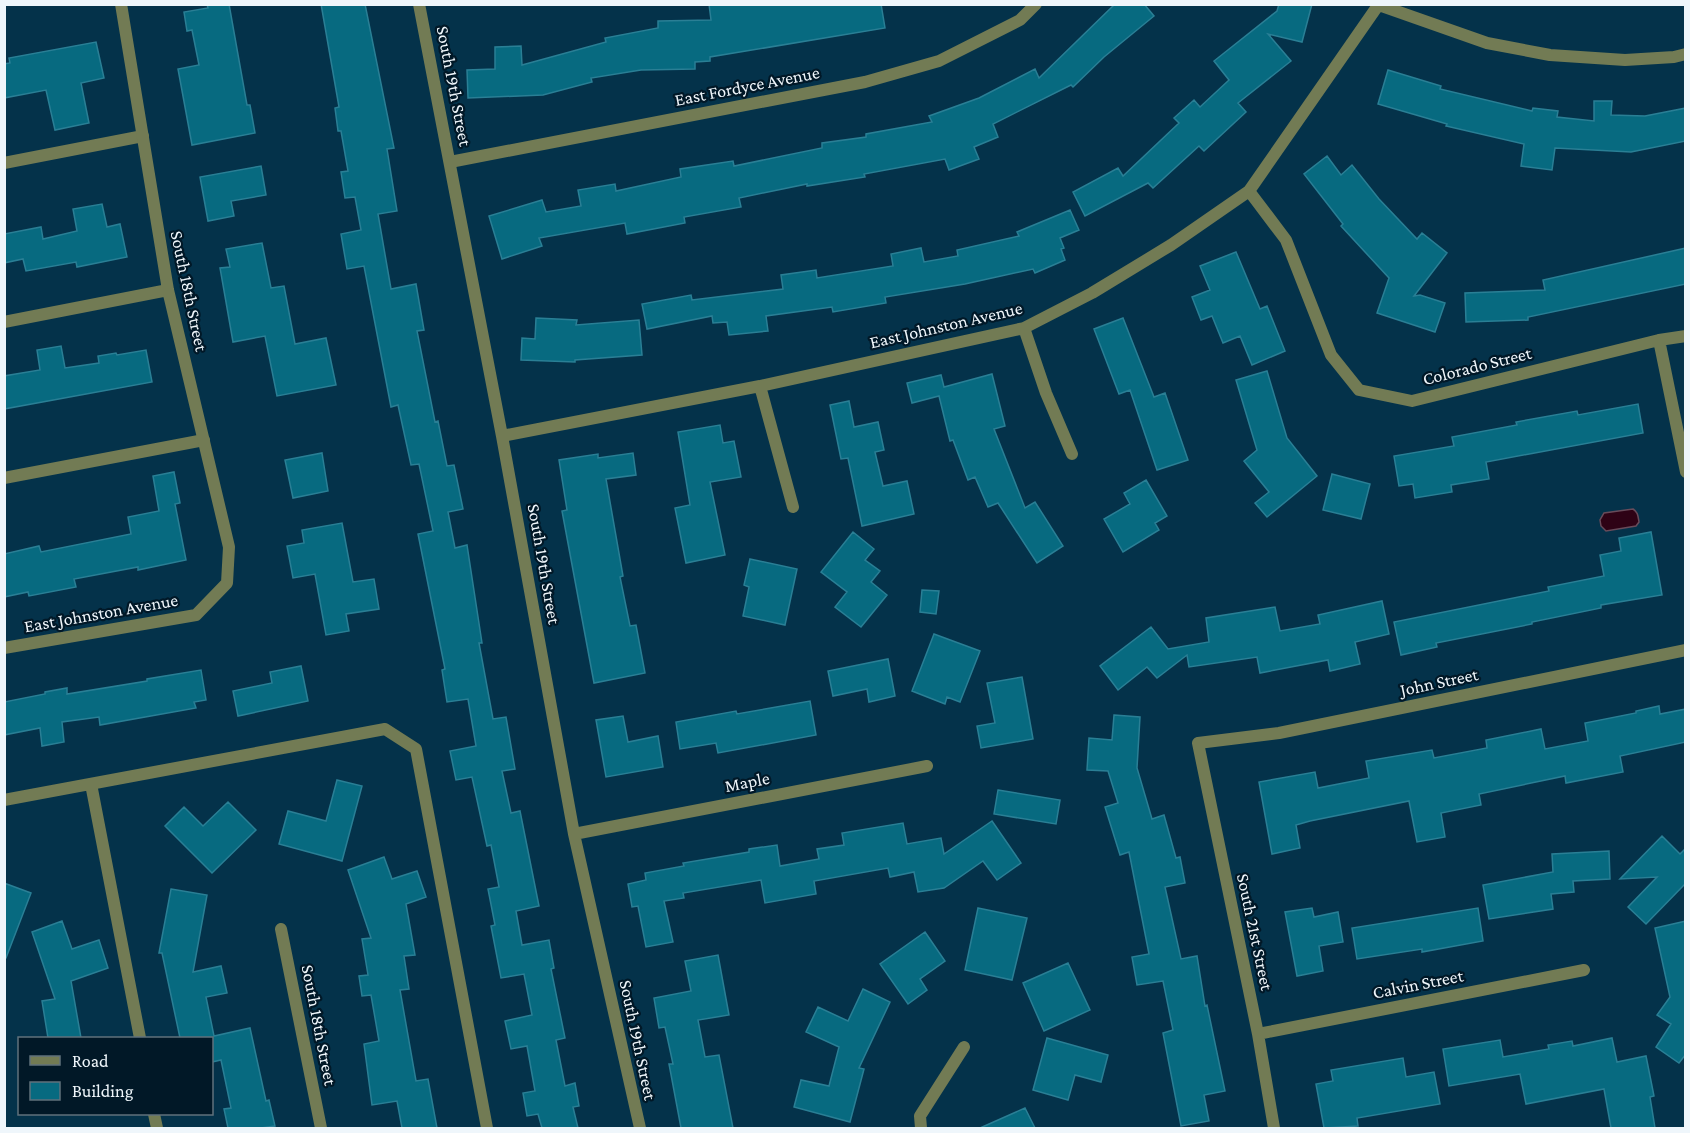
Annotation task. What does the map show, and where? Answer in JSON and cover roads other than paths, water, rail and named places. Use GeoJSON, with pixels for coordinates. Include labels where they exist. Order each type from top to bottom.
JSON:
{"type":"FeatureCollection","features":[{"type":"Feature","properties":{"kind":"street","name":"South 18th Street"},"geometry":{"type":"LineString","coordinates":[[121,4],[168,290],[229,547],[227,583]]}},
{"type":"Feature","properties":{"kind":"street","name":"South 19th Street"},"geometry":{"type":"LineString","coordinates":[[419,4],[502,436],[574,834],[640,1128]]}},
{"type":"Feature","properties":{"kind":"street","name":"East Fordyce Avenue"},"geometry":{"type":"LineString","coordinates":[[450,162],[875,79],[939,61],[1020,20],[1035,4]]}},
{"type":"Feature","properties":{"kind":"street"},"geometry":{"type":"LineString","coordinates":[[1379,5],[1487,43],[1550,55],[1625,60],[1674,57],[1686,54]]}},
{"type":"Feature","properties":{"kind":"street","name":"East Johnston Avenue"},"geometry":{"type":"LineString","coordinates":[[502,436],[759,386],[1024,327],[1092,293],[1171,245],[1249,191],[1379,5]]}},
{"type":"Feature","properties":{"kind":"street"},"geometry":{"type":"LineString","coordinates":[[4,163],[143,136]]}},
{"type":"Feature","properties":{"kind":"street","name":"Colorado Street"},"geometry":{"type":"LineString","coordinates":[[1249,191],[1286,240],[1331,355],[1359,390],[1412,401],[1659,340],[1686,336]]}},
{"type":"Feature","properties":{"kind":"street"},"geometry":{"type":"LineString","coordinates":[[4,322],[168,290]]}},
{"type":"Feature","properties":{"kind":"street"},"geometry":{"type":"LineString","coordinates":[[1024,327],[1046,393],[1072,454]]}},
{"type":"Feature","properties":{"kind":"street"},"geometry":{"type":"LineString","coordinates":[[1659,340],[1686,472]]}},
{"type":"Feature","properties":{"kind":"street"},"geometry":{"type":"LineString","coordinates":[[759,386],[793,507]]}},
{"type":"Feature","properties":{"kind":"street"},"geometry":{"type":"LineString","coordinates":[[4,478],[204,440]]}},
{"type":"Feature","properties":{"kind":"street","name":"East Johnston Avenue"},"geometry":{"type":"LineString","coordinates":[[4,648],[196,615],[227,583]]}},
{"type":"Feature","properties":{"kind":"street","name":"John Street"},"geometry":{"type":"LineString","coordinates":[[1198,743],[1279,733],[1686,650]]}},
{"type":"Feature","properties":{"kind":"street"},"geometry":{"type":"LineString","coordinates":[[4,800],[385,729],[416,749],[487,1128]]}},
{"type":"Feature","properties":{"kind":"street","name":"South 21st Street"},"geometry":{"type":"LineString","coordinates":[[1198,743],[1258,1034],[1274,1128]]}},
{"type":"Feature","properties":{"kind":"street","name":"Maple"},"geometry":{"type":"LineString","coordinates":[[574,834],[927,766]]}},
{"type":"Feature","properties":{"kind":"street"},"geometry":{"type":"LineString","coordinates":[[91,784],[140,1037]]}},
{"type":"Feature","properties":{"kind":"street","name":"South 18th Street"},"geometry":{"type":"LineString","coordinates":[[281,928],[321,1128]]}},
{"type":"Feature","properties":{"kind":"street","name":"Calvin Street"},"geometry":{"type":"LineString","coordinates":[[1258,1034],[1584,970]]}},
{"type":"Feature","properties":{"kind":"street"},"geometry":{"type":"LineString","coordinates":[[921,1128],[920,1116],[964,1047]]}}]}
